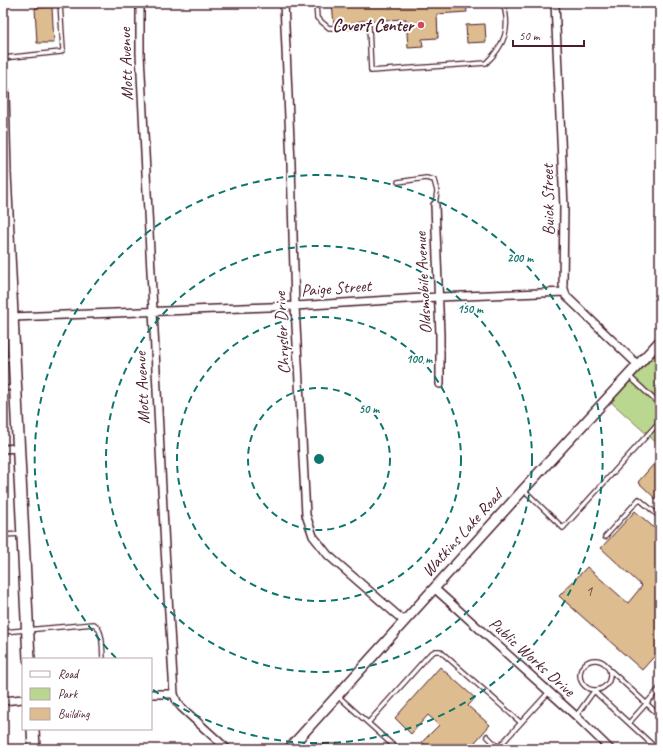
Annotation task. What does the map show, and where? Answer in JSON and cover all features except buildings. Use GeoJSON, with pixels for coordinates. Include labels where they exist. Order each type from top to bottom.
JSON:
{"type":"FeatureCollection","features":[{"type":"Feature","properties":{"kind":"main road"},"geometry":{"type":"LineString","coordinates":[[3,92],[6,230],[13,317],[29,658]]}},
{"type":"Feature","properties":{"kind":"main road"},"geometry":{"type":"LineString","coordinates":[[33,730],[34,748]]}},
{"type":"Feature","properties":{"kind":"street","name":"Mott Avenue"},"geometry":{"type":"LineString","coordinates":[[140,3],[140,54],[165,548],[174,694],[181,707],[227,749]]}},
{"type":"Feature","properties":{"kind":"street","name":"Chrysler Drive"},"geometry":{"type":"LineString","coordinates":[[284,3],[292,172],[295,306],[306,515],[313,536],[328,555],[404,621]]}},
{"type":"Feature","properties":{"kind":"street","name":"Buick Street"},"geometry":{"type":"LineString","coordinates":[[556,3],[564,207],[563,285],[565,292]]}},
{"type":"Feature","properties":{"kind":"street","name":"Oldsmobile Avenue"},"geometry":{"type":"LineString","coordinates":[[435,205],[440,335],[440,384]]}},
{"type":"Feature","properties":{"kind":"street","name":"Paige Street"},"geometry":{"type":"LineString","coordinates":[[13,317],[295,306],[438,297],[565,292]]}},
{"type":"Feature","properties":{"kind":"street"},"geometry":{"type":"LineString","coordinates":[[565,292],[566,296],[576,307],[638,365]]}},
{"type":"Feature","properties":{"kind":"street","name":"Watkins Lake Road"},"geometry":{"type":"LineString","coordinates":[[289,749],[660,341]]}},
{"type":"Feature","properties":{"kind":"street"},"geometry":{"type":"LineString","coordinates":[[3,449],[19,448]]}},
{"type":"Feature","properties":{"kind":"street","name":"Public Works Drive"},"geometry":{"type":"LineString","coordinates":[[434,588],[576,716],[610,749]]}},
{"type":"Feature","properties":{"kind":"street"},"geometry":{"type":"LineString","coordinates":[[152,694],[174,694]]}},
{"type":"Feature","properties":{"kind":"street"},"geometry":{"type":"LineString","coordinates":[[3,701],[22,699]]}},
{"type":"Feature","properties":{"kind":"lane"},"geometry":{"type":"LineString","coordinates":[[3,58],[61,52],[63,50],[60,3]]}},
{"type":"Feature","properties":{"kind":"lane"},"geometry":{"type":"LineString","coordinates":[[316,3],[317,18],[329,28],[369,26],[371,71],[486,64],[494,56],[502,44],[506,30],[507,15],[504,3]]}},
{"type":"Feature","properties":{"kind":"lane"},"geometry":{"type":"LineString","coordinates":[[398,182],[426,178],[434,180],[436,191],[435,205]]}},
{"type":"Feature","properties":{"kind":"lane"},"geometry":{"type":"LineString","coordinates":[[3,359],[15,359]]}},
{"type":"Feature","properties":{"kind":"lane"},"geometry":{"type":"LineString","coordinates":[[629,375],[660,405]]}},
{"type":"Feature","properties":{"kind":"lane"},"geometry":{"type":"LineString","coordinates":[[3,389],[16,387]]}},
{"type":"Feature","properties":{"kind":"lane"},"geometry":{"type":"LineString","coordinates":[[523,490],[563,528],[660,421]]}},
{"type":"Feature","properties":{"kind":"lane"},"geometry":{"type":"LineString","coordinates":[[605,537],[639,499],[660,517]]}},
{"type":"Feature","properties":{"kind":"lane"},"geometry":{"type":"LineString","coordinates":[[3,535],[23,534]]}},
{"type":"Feature","properties":{"kind":"lane"},"geometry":{"type":"LineString","coordinates":[[3,632],[94,624],[98,626],[102,638],[103,658]]}},
{"type":"Feature","properties":{"kind":"lane"},"geometry":{"type":"LineString","coordinates":[[368,723],[435,651],[440,651],[520,722]]}},
{"type":"Feature","properties":{"kind":"lane"},"geometry":{"type":"LineString","coordinates":[[657,749],[594,691],[585,686],[581,678],[582,668],[589,661],[599,660],[660,716]]}},
{"type":"Feature","properties":{"kind":"lane"},"geometry":{"type":"LineString","coordinates":[[576,716],[594,691],[604,688],[607,684],[611,675],[610,670]]}},
{"type":"Feature","properties":{"kind":"lane"},"geometry":{"type":"LineString","coordinates":[[629,723],[660,688]]}},
{"type":"Feature","properties":{"kind":"lane"},"geometry":{"type":"LineString","coordinates":[[487,736],[498,748],[520,722],[549,692]]}},
{"type":"Feature","properties":{"kind":"lane"},"geometry":{"type":"LineString","coordinates":[[337,695],[397,749]]}},
{"type":"Feature","properties":{"kind":"lane"},"geometry":{"type":"LineString","coordinates":[[8,749],[34,748]]}},
{"type":"Feature","properties":{"kind":"green space"},"geometry":{"type":"Polygon","coordinates":[[[660,350],[660,446],[611,402],[660,350]]]}},
{"type":"Feature","properties":{"kind":"place","name":"Covert Center"},"geometry":{"type":"Point","coordinates":[421,25]}}]}
